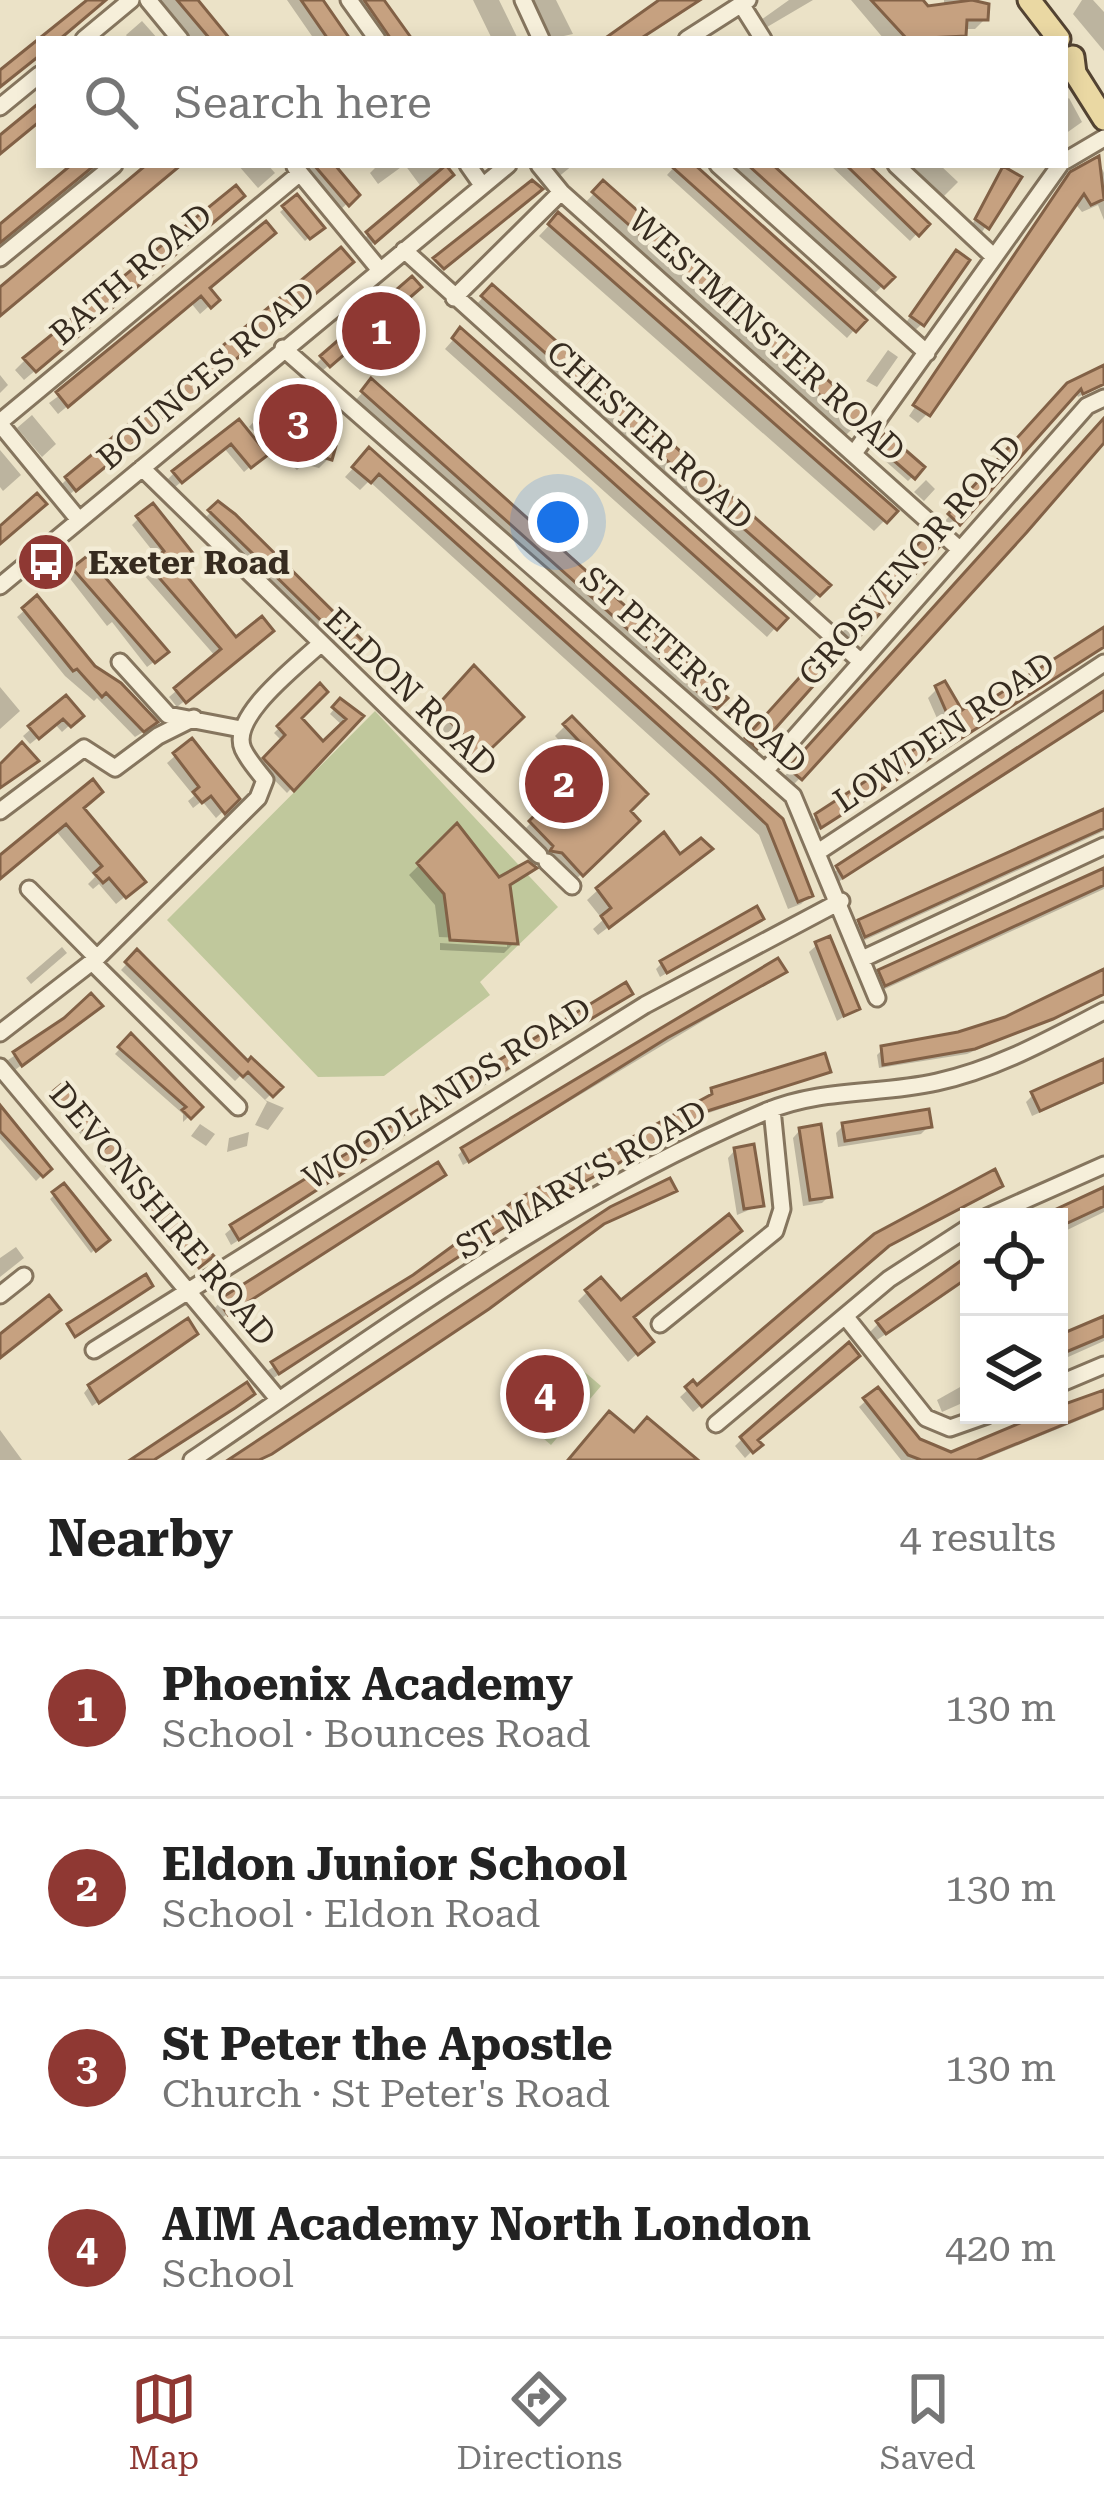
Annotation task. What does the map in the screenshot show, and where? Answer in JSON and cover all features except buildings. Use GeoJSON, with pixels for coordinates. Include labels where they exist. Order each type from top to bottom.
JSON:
{"type":"FeatureCollection","features":[{"type":"Feature","properties":{"kind":"main road"},"geometry":{"type":"LineString","coordinates":[[1029,0],[1057,36]]}},
{"type":"Feature","properties":{"kind":"main road"},"geometry":{"type":"LineString","coordinates":[[1068,50],[1104,98]]}},
{"type":"Feature","properties":{"kind":"main road"},"geometry":{"type":"LineString","coordinates":[[1068,52],[1104,119]]}},
{"type":"Feature","properties":{"kind":"street"},"geometry":{"type":"LineString","coordinates":[[87,36],[131,0]]}},
{"type":"Feature","properties":{"kind":"street"},"geometry":{"type":"LineString","coordinates":[[148,0],[178,36]]}},
{"type":"Feature","properties":{"kind":"street"},"geometry":{"type":"LineString","coordinates":[[349,0],[375,36]]}},
{"type":"Feature","properties":{"kind":"street"},"geometry":{"type":"LineString","coordinates":[[523,0],[540,36]]}},
{"type":"Feature","properties":{"kind":"street"},"geometry":{"type":"LineString","coordinates":[[692,36],[745,2],[762,36]]}},
{"type":"Feature","properties":{"kind":"street"},"geometry":{"type":"LineString","coordinates":[[0,107],[36,77]]}},
{"type":"Feature","properties":{"kind":"street"},"geometry":{"type":"LineString","coordinates":[[1068,159],[1104,138]]}},
{"type":"Feature","properties":{"kind":"street"},"geometry":{"type":"LineString","coordinates":[[0,258],[109,168]]}},
{"type":"Feature","properties":{"kind":"street"},"geometry":{"type":"LineString","coordinates":[[470,168],[482,185]]}},
{"type":"Feature","properties":{"kind":"street","name":"BOUNCES ROAD"},"geometry":{"type":"LineString","coordinates":[[0,586],[504,168]]}},
{"type":"Feature","properties":{"kind":"street","name":"WESTMINSTER ROAD"},"geometry":{"type":"LineString","coordinates":[[541,168],[561,192],[957,547]]}},
{"type":"Feature","properties":{"kind":"street"},"geometry":{"type":"LineString","coordinates":[[721,168],[927,353]]}},
{"type":"Feature","properties":{"kind":"street"},"geometry":{"type":"LineString","coordinates":[[899,168],[992,255]]}},
{"type":"Feature","properties":{"kind":"street"},"geometry":{"type":"LineString","coordinates":[[855,452],[1058,168]]}},
{"type":"Feature","properties":{"kind":"street"},"geometry":{"type":"LineString","coordinates":[[296,169],[379,269]]}},
{"type":"Feature","properties":{"kind":"street","name":"BATH ROAD"},"geometry":{"type":"LineString","coordinates":[[0,423],[296,169]]}},
{"type":"Feature","properties":{"kind":"street"},"geometry":{"type":"LineString","coordinates":[[454,298],[561,192]]}},
{"type":"Feature","properties":{"kind":"street","name":"CHESTER ROAD"},"geometry":{"type":"LineString","coordinates":[[404,250],[860,661]]}},
{"type":"Feature","properties":{"kind":"street","name":"ST PETER'S ROAD"},"geometry":{"type":"LineString","coordinates":[[283,348],[793,796],[841,901],[877,998]]}},
{"type":"Feature","properties":{"kind":"street","name":"GROSVENOR ROAD"},"geometry":{"type":"LineString","coordinates":[[766,770],[957,547],[1087,406],[1104,398]]}},
{"type":"Feature","properties":{"kind":"street"},"geometry":{"type":"LineString","coordinates":[[0,423],[79,520]]}},
{"type":"Feature","properties":{"kind":"street","name":"ELDON ROAD"},"geometry":{"type":"LineString","coordinates":[[142,468],[318,646],[572,886]]}},
{"type":"Feature","properties":{"kind":"street"},"geometry":{"type":"LineString","coordinates":[[0,1033],[94,960],[258,798],[265,780],[241,747],[241,729],[251,711],[318,646]]}},
{"type":"Feature","properties":{"kind":"street"},"geometry":{"type":"LineString","coordinates":[[120,662],[168,715],[241,729]]}},
{"type":"Feature","properties":{"kind":"street","name":"LOWDEN ROAD"},"geometry":{"type":"LineString","coordinates":[[818,852],[1104,663]]}},
{"type":"Feature","properties":{"kind":"street"},"geometry":{"type":"LineString","coordinates":[[0,811],[84,748],[115,768],[158,736],[194,718]]}},
{"type":"Feature","properties":{"kind":"street"},"geometry":{"type":"LineString","coordinates":[[862,959],[1104,847]]}},
{"type":"Feature","properties":{"kind":"street"},"geometry":{"type":"LineString","coordinates":[[29,889],[238,1107]]}},
{"type":"Feature","properties":{"kind":"street","name":"WOODLANDS ROAD"},"geometry":{"type":"LineString","coordinates":[[94,1350],[645,1005],[841,901]]}},
{"type":"Feature","properties":{"kind":"street","name":"ST MARY'S ROAD"},"geometry":{"type":"LineString","coordinates":[[192,1460],[550,1223],[639,1172],[772,1109],[833,1094],[935,1083],[1006,1060],[1104,1011]]}},
{"type":"Feature","properties":{"kind":"street","name":"DEVONSHIRE ROAD"},"geometry":{"type":"LineString","coordinates":[[0,1067],[279,1400]]}},
{"type":"Feature","properties":{"kind":"street"},"geometry":{"type":"LineString","coordinates":[[660,1324],[775,1231],[782,1208],[772,1109]]}},
{"type":"Feature","properties":{"kind":"street"},"geometry":{"type":"LineString","coordinates":[[1008,1208],[1104,1166]]}},
{"type":"Feature","properties":{"kind":"street"},"geometry":{"type":"LineString","coordinates":[[716,1424],[889,1279],[960,1233]]}},
{"type":"Feature","properties":{"kind":"street"},"geometry":{"type":"LineString","coordinates":[[0,1295],[24,1276]]}},
{"type":"Feature","properties":{"kind":"street"},"geometry":{"type":"LineString","coordinates":[[844,1316],[926,1418],[950,1428],[961,1424]]}},
{"type":"Feature","properties":{"kind":"street"},"geometry":{"type":"LineString","coordinates":[[1068,1380],[1104,1365]]}},
{"type":"Feature","properties":{"kind":"green space"},"geometry":{"type":"Polygon","coordinates":[[[375,711],[558,907],[480,982],[490,995],[384,1076],[318,1077],[167,920],[375,711]]]}},
{"type":"Feature","properties":{"kind":"green space"},"geometry":{"type":"Polygon","coordinates":[[[573,1362],[601,1386],[551,1445],[522,1420],[573,1362]]]}},
{"type":"Feature","properties":{"kind":"place","name":"Phoenix Academy"},"geometry":{"type":"Point","coordinates":[381,331]}},
{"type":"Feature","properties":{"kind":"place","name":"St Peter the Apostle"},"geometry":{"type":"Point","coordinates":[298,423]}},
{"type":"Feature","properties":{"kind":"place","name":"Exeter Road"},"geometry":{"type":"Point","coordinates":[46,562]}},
{"type":"Feature","properties":{"kind":"place","name":"Eldon Junior School"},"geometry":{"type":"Point","coordinates":[564,784]}},
{"type":"Feature","properties":{"kind":"place","name":"AIM Academy North London"},"geometry":{"type":"Point","coordinates":[545,1394]}}]}
